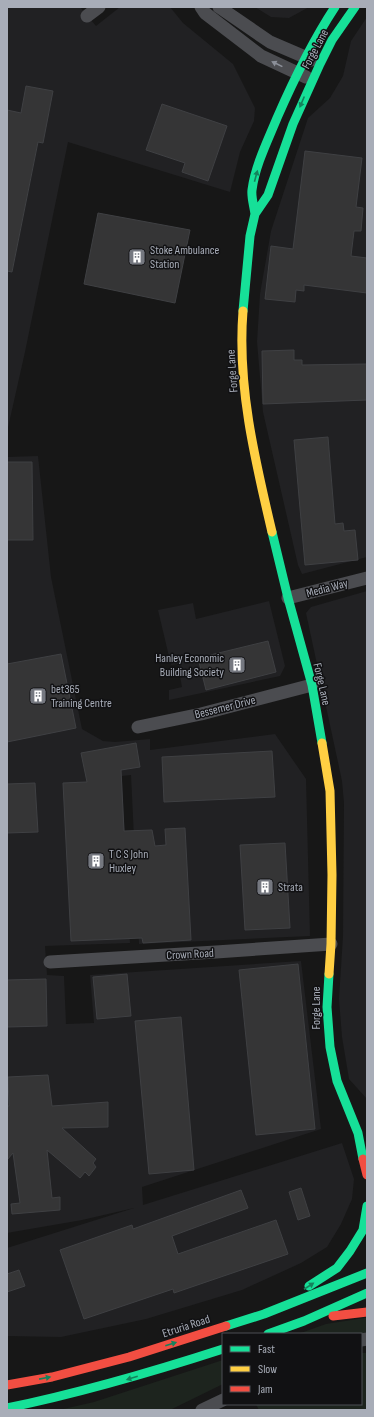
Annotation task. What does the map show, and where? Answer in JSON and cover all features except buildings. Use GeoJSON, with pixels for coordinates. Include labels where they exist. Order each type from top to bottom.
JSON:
{"type":"FeatureCollection","features":[{"type":"Feature","properties":{"kind":"main road","name":"Forge Lane"},"geometry":{"type":"LineString","coordinates":[[336,7],[321,28],[297,73],[266,143],[255,176],[252,191],[255,214],[250,236],[242,324],[244,382],[254,454],[288,598],[312,685],[330,791],[332,875],[331,944],[326,1007],[330,1047],[337,1081],[358,1133],[365,1159],[367,1175]]}},
{"type":"Feature","properties":{"kind":"main road","name":"Forge Lane"},"geometry":{"type":"LineString","coordinates":[[255,214],[268,195],[293,124],[320,64],[338,31],[355,7]]}},
{"type":"Feature","properties":{"kind":"main road"},"geometry":{"type":"LineString","coordinates":[[264,1314],[337,1268],[350,1251],[362,1230],[367,1206]]}},
{"type":"Feature","properties":{"kind":"main road","name":"Etruria Road"},"geometry":{"type":"LineString","coordinates":[[7,1385],[52,1377],[129,1357],[264,1314],[367,1273]]}},
{"type":"Feature","properties":{"kind":"main road"},"geometry":{"type":"LineString","coordinates":[[271,1333],[304,1321],[367,1293]]}},
{"type":"Feature","properties":{"kind":"main road"},"geometry":{"type":"LineString","coordinates":[[304,1321],[367,1312]]}},
{"type":"Feature","properties":{"kind":"main road"},"geometry":{"type":"LineString","coordinates":[[7,1408],[49,1400],[127,1379],[222,1349]]}},
{"type":"Feature","properties":{"kind":"street"},"geometry":{"type":"LineString","coordinates":[[87,16],[98,7]]}},
{"type":"Feature","properties":{"kind":"street"},"geometry":{"type":"LineString","coordinates":[[201,7],[205,14],[261,56],[313,80]]}},
{"type":"Feature","properties":{"kind":"street"},"geometry":{"type":"LineString","coordinates":[[218,7],[270,42],[320,64]]}},
{"type":"Feature","properties":{"kind":"street","name":"Media Way"},"geometry":{"type":"LineString","coordinates":[[288,598],[367,578]]}},
{"type":"Feature","properties":{"kind":"street","name":"Bessemer Drive"},"geometry":{"type":"LineString","coordinates":[[138,727],[201,714],[312,685]]}},
{"type":"Feature","properties":{"kind":"street","name":"Crown Road"},"geometry":{"type":"LineString","coordinates":[[50,962],[331,944]]}},
{"type":"Feature","properties":{"kind":"street"},"geometry":{"type":"LineString","coordinates":[[202,1410],[222,1400]]}},
{"type":"Feature","properties":{"kind":"shaded area"},"geometry":{"type":"Polygon","coordinates":[[[7,7],[80,7],[96,26],[120,7],[170,7],[183,23],[233,64],[255,108],[254,121],[240,152],[230,192],[68,142],[7,432],[7,7]]]}},
{"type":"Feature","properties":{"kind":"shaded area"},"geometry":{"type":"Polygon","coordinates":[[[255,7],[309,7],[289,18],[271,17],[255,7]]]}},
{"type":"Feature","properties":{"kind":"shaded area"},"geometry":{"type":"Polygon","coordinates":[[[367,17],[367,557],[302,574],[298,565],[263,412],[257,342],[260,294],[271,231],[308,118],[330,98],[343,76],[351,41],[367,17]]]}},
{"type":"Feature","properties":{"kind":"shaded area"},"geometry":{"type":"Polygon","coordinates":[[[38,456],[51,577],[82,729],[103,741],[115,742],[150,739],[150,750],[275,734],[306,779],[310,936],[139,944],[131,775],[122,776],[130,943],[45,946],[47,975],[64,976],[66,1024],[94,1023],[90,975],[301,961],[321,1129],[142,1187],[143,1205],[342,1143],[354,1179],[352,1199],[341,1224],[327,1247],[301,1263],[242,1290],[146,1319],[61,1337],[7,1336],[7,1248],[134,1208],[82,1220],[7,1233],[7,457],[38,456]]]}},
{"type":"Feature","properties":{"kind":"shaded area"},"geometry":{"type":"Polygon","coordinates":[[[367,591],[367,1099],[349,1079],[342,1037],[339,999],[343,936],[344,803],[342,781],[306,613],[311,607],[367,591]]]}},
{"type":"Feature","properties":{"kind":"shaded area"},"geometry":{"type":"Polygon","coordinates":[[[269,601],[285,666],[280,676],[169,700],[169,690],[182,687],[178,664],[171,665],[158,610],[193,603],[196,619],[269,601]]]}},
{"type":"Feature","properties":{"kind":"shaded area"},"geometry":{"type":"Polygon","coordinates":[[[367,1318],[367,1332],[362,1333],[301,1333],[326,1324],[367,1318]]]}},
{"type":"Feature","properties":{"kind":"shaded area"},"geometry":{"type":"Polygon","coordinates":[[[362,1353],[367,1353],[367,1410],[259,1410],[256,1405],[362,1405],[362,1353]]]}},
{"type":"Feature","properties":{"kind":"shaded area"},"geometry":{"type":"Polygon","coordinates":[[[222,1360],[222,1384],[170,1410],[59,1410],[94,1402],[222,1360]]]}},
{"type":"Feature","properties":{"kind":"traffic: fast"},"geometry":{"type":"LineString","coordinates":[[255,214],[252,190],[262,153],[297,75],[311,47],[335,7]]}},
{"type":"Feature","properties":{"kind":"traffic: fast"},"geometry":{"type":"LineString","coordinates":[[243,311],[250,236],[255,214],[268,195],[293,124],[320,64],[332,40],[355,7]]}},
{"type":"Feature","properties":{"kind":"traffic: fast"},"geometry":{"type":"LineString","coordinates":[[272,532],[288,598],[312,685],[322,743]]}},
{"type":"Feature","properties":{"kind":"traffic: fast"},"geometry":{"type":"LineString","coordinates":[[329,974],[327,1007],[330,1047],[337,1081],[358,1133],[363,1159],[367,1158]]}},
{"type":"Feature","properties":{"kind":"traffic: fast"},"geometry":{"type":"LineString","coordinates":[[309,1286],[337,1268],[350,1251],[363,1230],[367,1206]]}},
{"type":"Feature","properties":{"kind":"traffic: fast"},"geometry":{"type":"LineString","coordinates":[[226,1326],[264,1314],[367,1273]]}},
{"type":"Feature","properties":{"kind":"traffic: fast"},"geometry":{"type":"LineString","coordinates":[[271,1333],[304,1321],[367,1293]]}},
{"type":"Feature","properties":{"kind":"traffic: fast"},"geometry":{"type":"LineString","coordinates":[[7,1408],[116,1382],[222,1349]]}},
{"type":"Feature","properties":{"kind":"traffic: slow"},"geometry":{"type":"LineString","coordinates":[[243,311],[242,339],[245,394],[259,478],[272,532]]}},
{"type":"Feature","properties":{"kind":"traffic: slow"},"geometry":{"type":"LineString","coordinates":[[322,743],[330,791],[332,875],[329,974]]}},
{"type":"Feature","properties":{"kind":"traffic: jam"},"geometry":{"type":"LineString","coordinates":[[363,1159],[367,1175]]}},
{"type":"Feature","properties":{"kind":"traffic: jam"},"geometry":{"type":"LineString","coordinates":[[333,1316],[367,1312]]}},
{"type":"Feature","properties":{"kind":"traffic: jam"},"geometry":{"type":"LineString","coordinates":[[7,1385],[52,1377],[129,1357],[226,1326]]}},
{"type":"Feature","properties":{"kind":"place","name":"Stoke Ambulance Station"},"geometry":{"type":"Point","coordinates":[137,257]}},
{"type":"Feature","properties":{"kind":"place","name":"Hanley Economic Building Society"},"geometry":{"type":"Point","coordinates":[237,665]}},
{"type":"Feature","properties":{"kind":"place","name":"bet365 Training Centre"},"geometry":{"type":"Point","coordinates":[38,696]}},
{"type":"Feature","properties":{"kind":"place","name":"T C S John Huxley"},"geometry":{"type":"Point","coordinates":[96,861]}},
{"type":"Feature","properties":{"kind":"place","name":"Strata"},"geometry":{"type":"Point","coordinates":[265,887]}}]}
